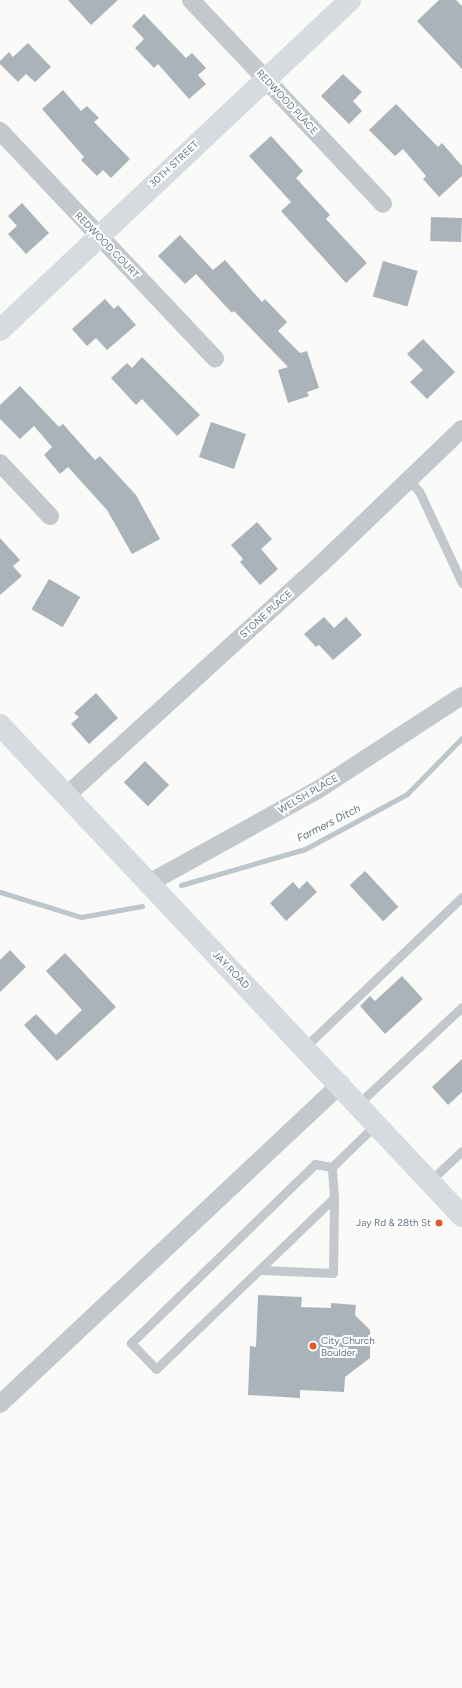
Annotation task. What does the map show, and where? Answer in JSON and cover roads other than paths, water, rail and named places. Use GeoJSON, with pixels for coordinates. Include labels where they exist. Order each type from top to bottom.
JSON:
{"type":"FeatureCollection","features":[{"type":"Feature","properties":{"kind":"street","name":"REDWOOD PLACE"},"geometry":{"type":"LineString","coordinates":[[191,0],[383,204]]}},
{"type":"Feature","properties":{"kind":"street","name":"30TH STREET"},"geometry":{"type":"LineString","coordinates":[[0,330],[98,235],[350,0]]}},
{"type":"Feature","properties":{"kind":"street","name":"REDWOOD COURT"},"geometry":{"type":"LineString","coordinates":[[0,131],[216,358]]}},
{"type":"Feature","properties":{"kind":"street","name":"STONE PLACE"},"geometry":{"type":"LineString","coordinates":[[66,796],[321,564],[462,429]]}},
{"type":"Feature","properties":{"kind":"street"},"geometry":{"type":"LineString","coordinates":[[0,463],[50,516]]}},
{"type":"Feature","properties":{"kind":"street","name":"WELSH PLACE"},"geometry":{"type":"LineString","coordinates":[[149,882],[316,791],[462,696]]}},
{"type":"Feature","properties":{"kind":"street","name":"JAY ROAD"},"geometry":{"type":"LineString","coordinates":[[0,725],[341,1084],[462,1216]]}},
{"type":"Feature","properties":{"kind":"street"},"geometry":{"type":"LineString","coordinates":[[0,1404],[341,1084]]}},
{"type":"Feature","properties":{"kind":"lane"},"geometry":{"type":"LineString","coordinates":[[409,480],[419,491],[462,583]]}},
{"type":"Feature","properties":{"kind":"lane"},"geometry":{"type":"LineString","coordinates":[[305,1047],[462,897]]}},
{"type":"Feature","properties":{"kind":"lane"},"geometry":{"type":"LineString","coordinates":[[358,1104],[462,1007]]}},
{"type":"Feature","properties":{"kind":"lane"},"geometry":{"type":"LineString","coordinates":[[262,1270],[333,1273],[334,1198],[332,1167],[377,1123]]}},
{"type":"Feature","properties":{"kind":"lane"},"geometry":{"type":"LineString","coordinates":[[430,1181],[462,1152]]}},
{"type":"Feature","properties":{"kind":"lane"},"geometry":{"type":"LineString","coordinates":[[332,1167],[316,1164],[131,1343],[156,1369],[262,1270],[334,1198]]}},
{"type":"Feature","properties":{"kind":"waterway","name":"Farmers Ditch"},"geometry":{"type":"LineString","coordinates":[[181,885],[305,849],[407,794],[462,738]]}},
{"type":"Feature","properties":{"kind":"waterway","name":"Farmers Ditch"},"geometry":{"type":"LineString","coordinates":[[0,892],[81,917],[142,906]]}},
{"type":"Feature","properties":{"kind":"place","name":"Jay Rd & 28th St"},"geometry":{"type":"Point","coordinates":[439,1223]}},
{"type":"Feature","properties":{"kind":"place","name":"City Church Boulder"},"geometry":{"type":"Point","coordinates":[313,1346]}}]}
